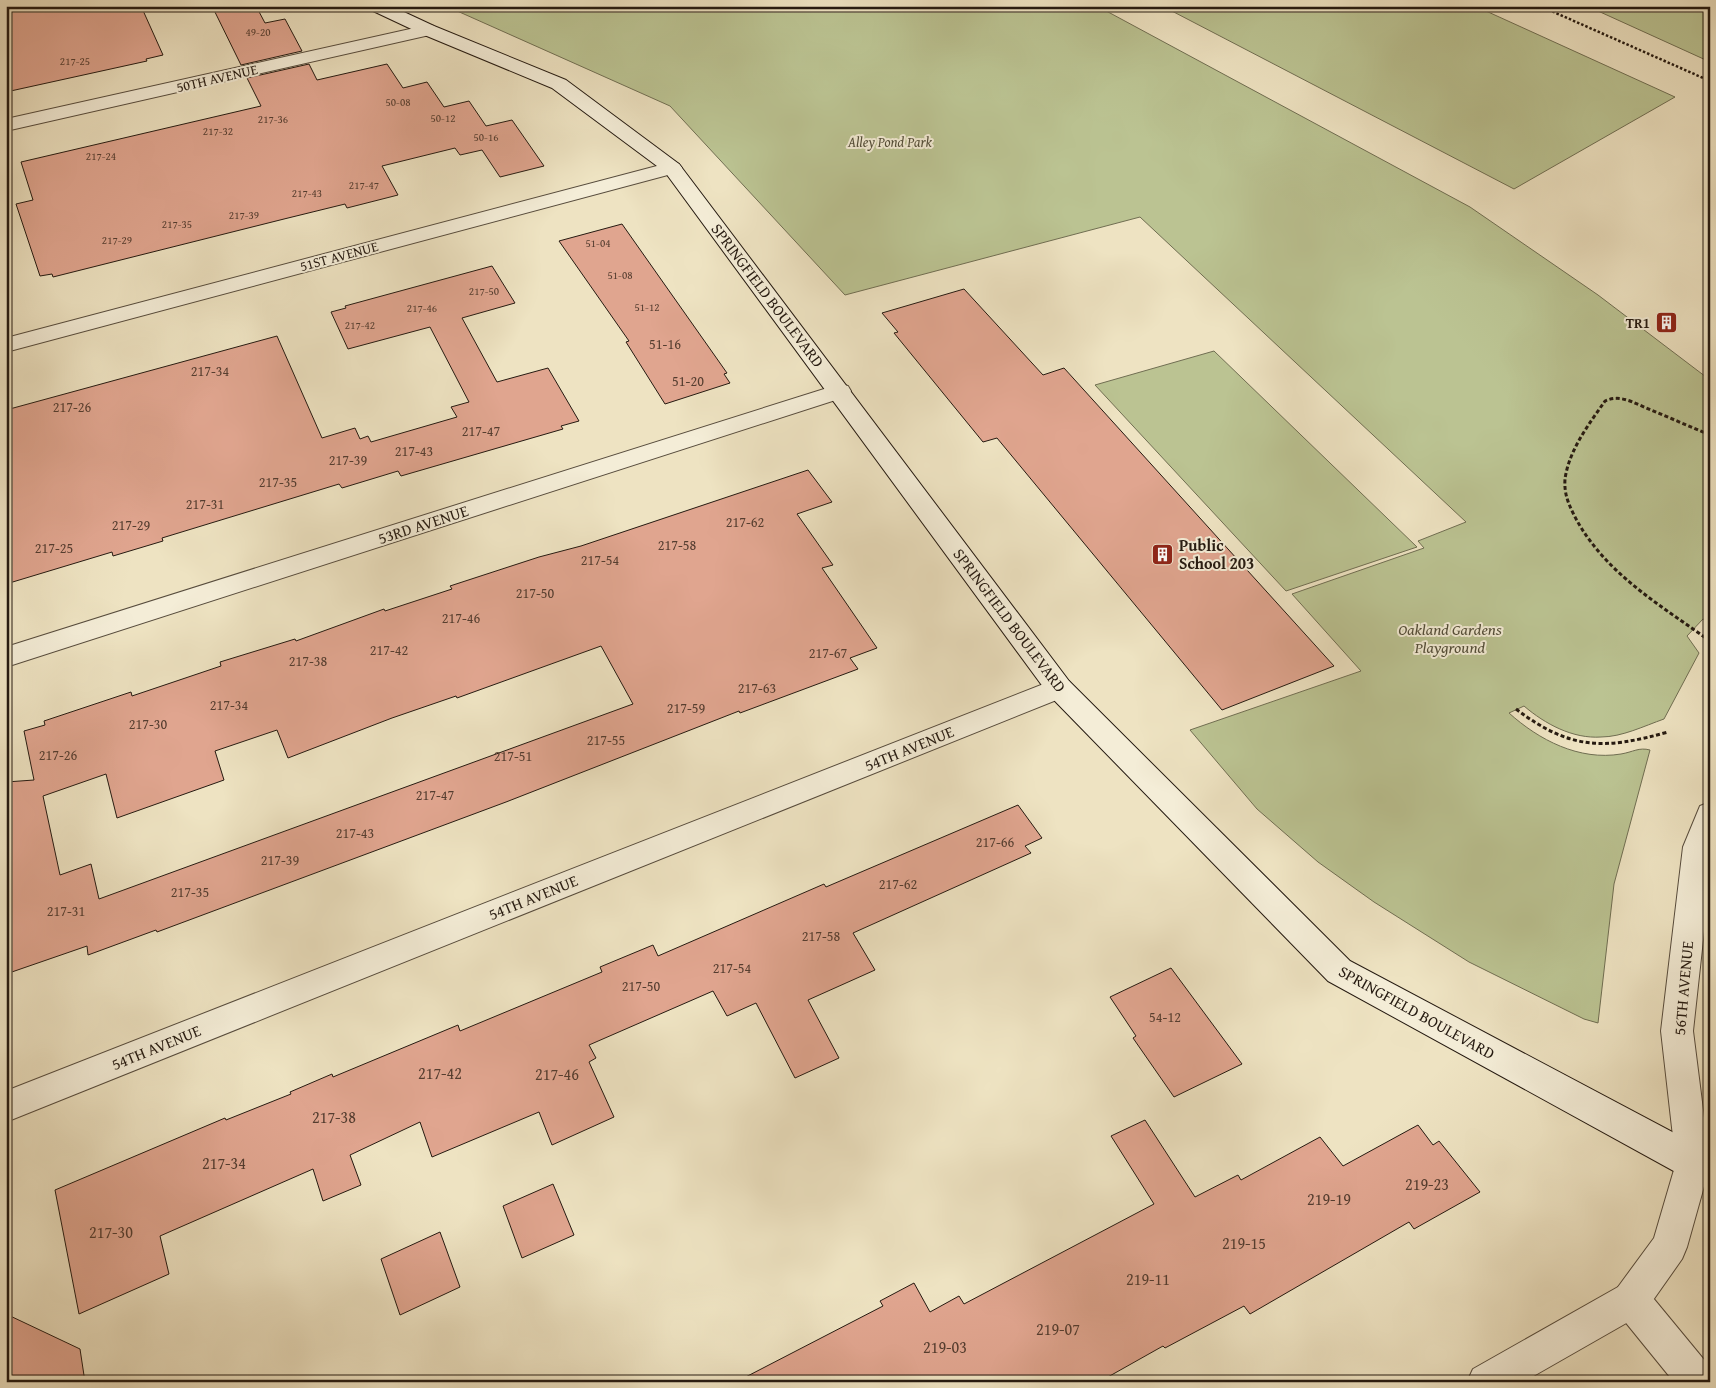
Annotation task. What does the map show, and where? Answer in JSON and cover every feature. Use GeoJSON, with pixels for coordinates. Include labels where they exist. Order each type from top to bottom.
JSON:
{"type":"FeatureCollection","features":[{"type":"Feature","properties":{"kind":"street","name":"SPRINGFIELD BOULEVARD"},"geometry":{"type":"LineString","coordinates":[[377,6],[428,30],[559,84],[672,168],[840,391],[1059,688],[1339,971],[1704,1163]]}},
{"type":"Feature","properties":{"kind":"street","name":"50TH AVENUE"},"geometry":{"type":"LineString","coordinates":[[6,125],[428,30]]}},
{"type":"Feature","properties":{"kind":"street","name":"51ST AVENUE"},"geometry":{"type":"LineString","coordinates":[[6,345],[672,168]]}},
{"type":"Feature","properties":{"kind":"street","name":"53RD AVENUE"},"geometry":{"type":"LineString","coordinates":[[6,657],[840,391]]}},
{"type":"Feature","properties":{"kind":"street","name":"54TH AVENUE"},"geometry":{"type":"LineString","coordinates":[[6,1107],[1059,688]]}},
{"type":"Feature","properties":{"kind":"street","name":"56TH AVENUE"},"geometry":{"type":"LineString","coordinates":[[1486,1382],[1631,1300],[1669,1247],[1704,1163],[1677,1031],[1698,847],[1710,814]]}},
{"type":"Feature","properties":{"kind":"street"},"geometry":{"type":"LineString","coordinates":[[1631,1300],[1698,1382]]}},
{"type":"Feature","properties":{"kind":"path"},"geometry":{"type":"LineString","coordinates":[[1540,6],[1710,81]]}},
{"type":"Feature","properties":{"kind":"path"},"geometry":{"type":"LineString","coordinates":[[1710,435],[1630,401],[1610,398],[1605,401],[1571,456],[1565,491],[1578,524],[1600,556],[1643,592],[1710,641]]}},
{"type":"Feature","properties":{"kind":"path"},"geometry":{"type":"LineString","coordinates":[[1516,709],[1536,726],[1560,738],[1597,746],[1650,738],[1668,732]]}},
{"type":"Feature","properties":{"kind":"green space","name":"Alley Pond Park"},"geometry":{"type":"Polygon","coordinates":[[[446,6],[1097,6],[1470,207],[1598,295],[1710,380],[1710,622],[1703,619],[1687,636],[1699,653],[1664,719],[1633,731],[1609,737],[1591,737],[1580,736],[1560,729],[1541,719],[1524,706],[1509,713],[1533,732],[1560,746],[1575,751],[1605,755],[1621,754],[1639,749],[1650,750],[1614,884],[1598,1023],[1584,1019],[1469,962],[1374,902],[1318,862],[1257,809],[1190,730],[1361,671],[1292,594],[1424,548],[1418,541],[1466,522],[1140,217],[845,295],[670,106],[446,6]]]}},
{"type":"Feature","properties":{"kind":"green space"},"geometry":{"type":"Polygon","coordinates":[[[1174,6],[1475,6],[1675,97],[1514,189],[1168,9],[1174,6]]]}},
{"type":"Feature","properties":{"kind":"green space"},"geometry":{"type":"Polygon","coordinates":[[[1587,6],[1710,6],[1710,62],[1708,61],[1587,6]]]}},
{"type":"Feature","properties":{"kind":"green space"},"geometry":{"type":"Polygon","coordinates":[[[1214,351],[1417,547],[1286,591],[1095,385],[1214,351]]]}},
{"type":"Feature","properties":{"kind":"building"},"geometry":{"type":"Polygon","coordinates":[[[6,6],[141,6],[163,55],[146,59],[147,61],[6,92],[6,6]]]}},
{"type":"Feature","properties":{"kind":"building"},"geometry":{"type":"Polygon","coordinates":[[[212,6],[256,6],[265,23],[285,19],[302,51],[241,65],[212,6]]]}},
{"type":"Feature","properties":{"kind":"building"},"geometry":{"type":"Polygon","coordinates":[[[309,64],[317,80],[387,64],[403,88],[427,82],[444,107],[469,101],[486,126],[512,120],[544,166],[500,177],[482,150],[460,155],[455,148],[382,166],[398,195],[347,208],[345,204],[53,277],[52,274],[40,276],[16,204],[33,200],[21,162],[261,106],[247,78],[309,64]]]}},
{"type":"Feature","properties":{"kind":"building"},"geometry":{"type":"Polygon","coordinates":[[[622,224],[727,373],[724,374],[730,383],[665,404],[626,342],[629,341],[559,241],[622,224]]]}},
{"type":"Feature","properties":{"kind":"building"},"geometry":{"type":"Polygon","coordinates":[[[492,266],[515,303],[462,318],[497,382],[548,368],[579,421],[561,426],[563,429],[401,476],[398,471],[342,488],[339,484],[162,538],[163,541],[113,556],[112,552],[6,584],[6,410],[277,336],[322,438],[355,428],[360,439],[368,436],[371,442],[457,417],[451,407],[469,402],[430,327],[348,349],[331,312],[346,308],[345,306],[492,266]]]}},
{"type":"Feature","properties":{"kind":"building","name":"Public School 203"},"geometry":{"type":"Polygon","coordinates":[[[964,289],[1043,375],[1064,368],[1334,666],[1222,710],[997,438],[983,442],[894,333],[898,332],[882,313],[964,289]]]}},
{"type":"Feature","properties":{"kind":"building"},"geometry":{"type":"Polygon","coordinates":[[[808,470],[832,502],[797,514],[833,565],[822,568],[877,648],[850,658],[858,669],[740,713],[739,711],[506,802],[157,932],[156,930],[88,955],[87,946],[6,974],[6,782],[34,780],[24,731],[45,725],[44,721],[131,692],[132,696],[221,666],[220,662],[295,639],[296,641],[384,609],[385,611],[452,589],[450,586],[539,557],[581,546],[808,470]],[[601,646],[457,698],[456,696],[392,718],[288,758],[277,730],[215,751],[224,780],[117,818],[106,774],[43,796],[60,875],[91,864],[99,899],[633,704],[601,646]]]}},
{"type":"Feature","properties":{"kind":"building"},"geometry":{"type":"Polygon","coordinates":[[[1018,805],[1042,838],[1025,846],[1031,853],[853,933],[875,970],[808,1000],[839,1058],[795,1078],[756,1003],[727,1016],[713,991],[589,1045],[596,1058],[589,1062],[614,1117],[552,1145],[539,1112],[432,1157],[420,1122],[350,1155],[361,1185],[323,1201],[313,1169],[160,1236],[169,1274],[79,1314],[55,1190],[225,1118],[226,1120],[291,1094],[290,1092],[332,1074],[333,1077],[458,1025],[460,1031],[602,972],[600,967],[653,945],[658,956],[824,884],[826,887],[1018,805]]]}},
{"type":"Feature","properties":{"kind":"building"},"geometry":{"type":"Polygon","coordinates":[[[1171,968],[1242,1064],[1174,1097],[1133,1038],[1136,1036],[1110,997],[1171,968]]]}},
{"type":"Feature","properties":{"kind":"building"},"geometry":{"type":"Polygon","coordinates":[[[1145,1120],[1195,1197],[1238,1175],[1241,1180],[1320,1137],[1343,1166],[1418,1125],[1433,1145],[1439,1141],[1480,1192],[1414,1229],[1409,1222],[1250,1314],[1244,1306],[1165,1348],[1163,1346],[1099,1382],[736,1382],[883,1306],[880,1301],[914,1283],[930,1312],[959,1296],[964,1304],[1154,1204],[1111,1136],[1145,1120]]]}},
{"type":"Feature","properties":{"kind":"building"},"geometry":{"type":"Polygon","coordinates":[[[553,1184],[574,1235],[522,1258],[503,1206],[553,1184]]]}},
{"type":"Feature","properties":{"kind":"building"},"geometry":{"type":"Polygon","coordinates":[[[440,1232],[460,1287],[400,1315],[381,1259],[440,1232]]]}},
{"type":"Feature","properties":{"kind":"building"},"geometry":{"type":"Polygon","coordinates":[[[6,1314],[80,1349],[85,1382],[6,1382],[6,1314]]]}},
{"type":"Feature","properties":{"kind":"place","name":"TR1"},"geometry":{"type":"Point","coordinates":[1666,323]}},
{"type":"Feature","properties":{"kind":"place","name":"Public School 203"},"geometry":{"type":"Point","coordinates":[1163,554]}},
{"type":"Feature","properties":{"kind":"park label","name":"Oakland Gardens Playground"},"geometry":{"type":"Point","coordinates":[1450,638]}}]}
